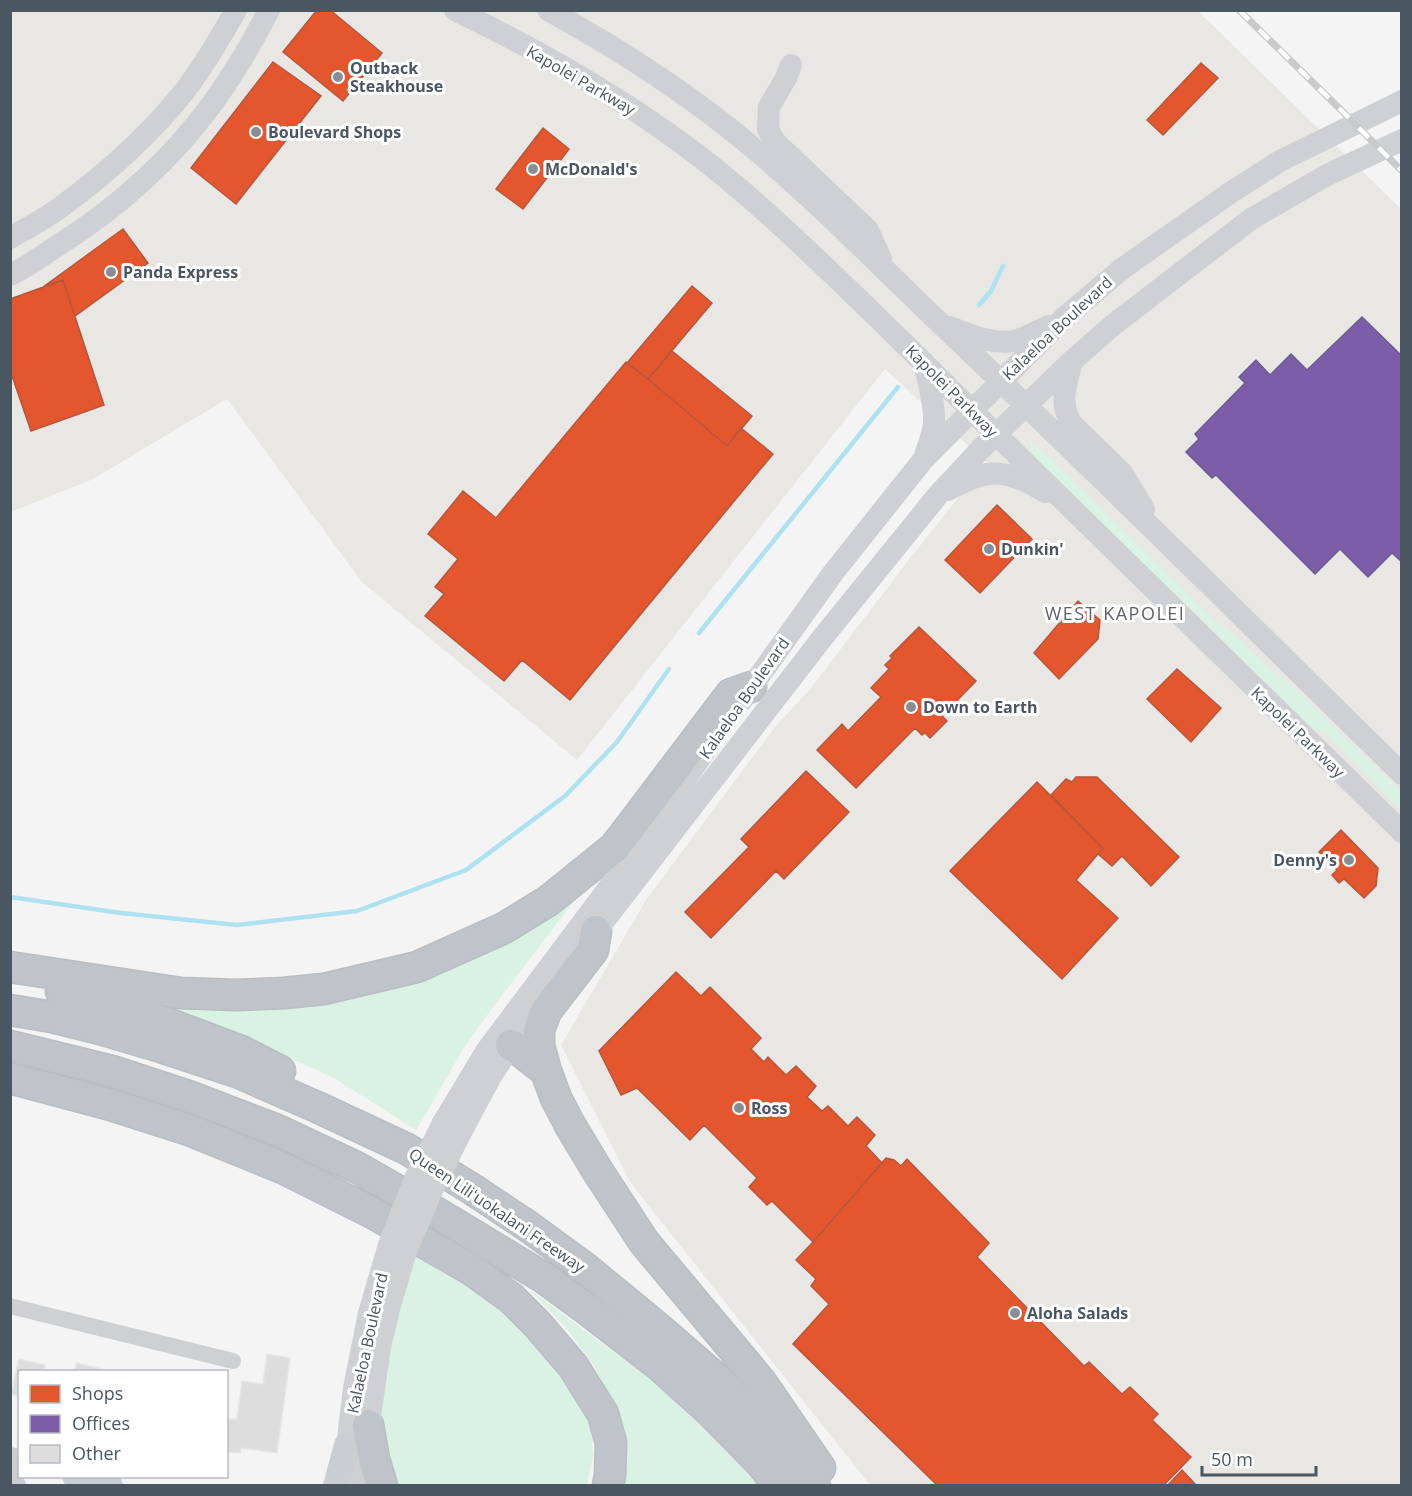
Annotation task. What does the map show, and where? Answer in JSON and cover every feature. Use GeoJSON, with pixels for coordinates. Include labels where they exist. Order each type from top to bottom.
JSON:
{"type":"FeatureCollection","features":[{"type":"Feature","properties":{"kind":"highway"},"geometry":{"type":"LineString","coordinates":[[10,967],[181,993],[235,995],[324,989],[417,967],[504,928],[548,901],[601,859],[615,847],[731,694],[751,687]]}},
{"type":"Feature","properties":{"kind":"highway"},"geometry":{"type":"LineString","coordinates":[[596,932],[593,950],[546,1011],[539,1030],[539,1046],[546,1071],[570,1125],[617,1203],[644,1242],[761,1382],[832,1485]]}},
{"type":"Feature","properties":{"kind":"highway"},"geometry":{"type":"LineString","coordinates":[[10,979],[92,999],[241,1051],[364,1115],[407,1149]]}},
{"type":"Feature","properties":{"kind":"highway","name":"Queen Liliʻuokalani Freeway"},"geometry":{"type":"LineString","coordinates":[[10,1010],[52,1017],[100,1029],[237,1072],[407,1149],[529,1227],[585,1268],[658,1328],[719,1381],[815,1485]]}},
{"type":"Feature","properties":{"kind":"highway"},"geometry":{"type":"LineString","coordinates":[[511,1045],[546,1071]]}},
{"type":"Feature","properties":{"kind":"highway","name":"Queen Liliʻuokalani Freeway"},"geometry":{"type":"LineString","coordinates":[[10,1046],[112,1071],[191,1097],[277,1130],[358,1168],[544,1278],[576,1302],[660,1366],[710,1410],[779,1485]]}},
{"type":"Feature","properties":{"kind":"highway"},"geometry":{"type":"LineString","coordinates":[[10,1078],[189,1130],[285,1169],[370,1212],[472,1270],[511,1298],[573,1366],[603,1414],[611,1443],[608,1485]]}},
{"type":"Feature","properties":{"kind":"highway"},"geometry":{"type":"LineString","coordinates":[[368,1425],[382,1485]]}},
{"type":"Feature","properties":{"kind":"main road"},"geometry":{"type":"LineString","coordinates":[[10,238],[60,208],[118,161],[147,133],[186,88],[218,42],[236,10]]}},
{"type":"Feature","properties":{"kind":"main road"},"geometry":{"type":"LineString","coordinates":[[10,275],[102,216],[175,149],[212,104],[238,65],[269,10]]}},
{"type":"Feature","properties":{"kind":"main road","name":"Kapolei Parkway"},"geometry":{"type":"LineString","coordinates":[[455,10],[542,56],[633,109],[732,183],[800,242],[1401,832]]}},
{"type":"Feature","properties":{"kind":"main road"},"geometry":{"type":"LineString","coordinates":[[548,10],[633,60],[716,119],[811,198],[1027,405],[1401,774]]}},
{"type":"Feature","properties":{"kind":"main road"},"geometry":{"type":"LineString","coordinates":[[791,65],[769,107],[768,129],[774,141],[868,230],[885,269]]}},
{"type":"Feature","properties":{"kind":"main road","name":"Kalaeloa Boulevard"},"geometry":{"type":"LineString","coordinates":[[342,1485],[354,1388],[367,1324],[397,1249],[434,1188],[451,1128],[487,1050],[625,866],[833,573],[923,460],[1064,318],[1130,262],[1280,161],[1401,101]]}},
{"type":"Feature","properties":{"kind":"main road","name":"Kalaeloa Boulevard"},"geometry":{"type":"LineString","coordinates":[[451,1128],[596,932],[823,637],[938,495],[974,456],[1072,361],[1113,325],[1251,219],[1327,175],[1401,140]]}},
{"type":"Feature","properties":{"kind":"main road"},"geometry":{"type":"LineString","coordinates":[[942,325],[988,340],[1012,341],[1028,336],[1064,318]]}},
{"type":"Feature","properties":{"kind":"main road"},"geometry":{"type":"LineString","coordinates":[[1072,361],[1064,394],[1067,416],[1071,423],[1122,473],[1166,543]]}},
{"type":"Feature","properties":{"kind":"main road"},"geometry":{"type":"LineString","coordinates":[[923,460],[934,423],[933,405],[924,363]]}},
{"type":"Feature","properties":{"kind":"main road"},"geometry":{"type":"LineString","coordinates":[[938,495],[978,476],[995,473],[1033,484],[1070,508]]}},
{"type":"Feature","properties":{"kind":"main road","name":"Kalaeloa Boulevard"},"geometry":{"type":"LineString","coordinates":[[360,1485],[397,1249]]}},
{"type":"Feature","properties":{"kind":"main road"},"geometry":{"type":"LineString","coordinates":[[336,1485],[347,1445]]}},
{"type":"Feature","properties":{"kind":"main road"},"geometry":{"type":"LineString","coordinates":[[83,1478],[110,1485]]}},
{"type":"Feature","properties":{"kind":"street"},"geometry":{"type":"LineString","coordinates":[[10,1306],[233,1360]]}},
{"type":"Feature","properties":{"kind":"shaded area"},"geometry":{"type":"Polygon","coordinates":[[[11,11],[1198,11],[1401,209],[1401,1485],[870,1485],[630,1182],[561,1045],[646,900],[775,727],[811,688],[958,498],[976,486],[994,483],[1015,489],[885,369],[577,760],[362,582],[227,399],[93,479],[11,512],[11,11]]]}},
{"type":"Feature","properties":{"kind":"green space"},"geometry":{"type":"Polygon","coordinates":[[[1031,443],[1046,453],[1216,622],[1230,630],[1267,666],[1286,680],[1401,791],[1401,810],[1325,733],[1310,728],[1030,453],[1031,443]]]}},
{"type":"Feature","properties":{"kind":"green space"},"geometry":{"type":"Polygon","coordinates":[[[597,871],[465,1046],[416,1130],[337,1080],[304,1064],[196,1017],[126,993],[346,989],[597,871]]]}},
{"type":"Feature","properties":{"kind":"green space"},"geometry":{"type":"Polygon","coordinates":[[[412,1247],[519,1320],[578,1395],[592,1433],[593,1456],[587,1485],[390,1486],[384,1472],[379,1396],[412,1247]]]}},
{"type":"Feature","properties":{"kind":"green space"},"geometry":{"type":"Polygon","coordinates":[[[530,1290],[653,1381],[695,1416],[765,1485],[620,1485],[615,1406],[593,1364],[566,1328],[530,1290]]]}},
{"type":"Feature","properties":{"kind":"building: Shops","name":"Outback Steakhouse"},"geometry":{"type":"Polygon","coordinates":[[[317,10],[330,10],[382,53],[343,101],[283,52],[317,10]]]}},
{"type":"Feature","properties":{"kind":"building: Shops","name":"Boulevard Shops"},"geometry":{"type":"Polygon","coordinates":[[[273,62],[321,96],[236,204],[191,168],[273,62]]]}},
{"type":"Feature","properties":{"kind":"building: Shops"},"geometry":{"type":"Polygon","coordinates":[[[1201,63],[1218,78],[1163,135],[1147,120],[1201,63]]]}},
{"type":"Feature","properties":{"kind":"building: Shops","name":"McDonald's"},"geometry":{"type":"Polygon","coordinates":[[[543,128],[569,149],[523,209],[496,189],[543,128]]]}},
{"type":"Feature","properties":{"kind":"building: Shops"},"geometry":{"type":"Polygon","coordinates":[[[123,229],[148,263],[75,316],[63,280],[43,287],[123,229]]]}},
{"type":"Feature","properties":{"kind":"building: Shops"},"geometry":{"type":"Polygon","coordinates":[[[63,280],[104,405],[31,431],[10,370],[10,299],[63,280]]]}},
{"type":"Feature","properties":{"kind":"building: Shops"},"geometry":{"type":"Polygon","coordinates":[[[692,286],[712,303],[648,379],[627,363],[692,286]]]}},
{"type":"Feature","properties":{"kind":"building: Shops"},"geometry":{"type":"Polygon","coordinates":[[[672,351],[752,416],[727,446],[648,379],[672,351]]]}},
{"type":"Feature","properties":{"kind":"building: Shops"},"geometry":{"type":"Polygon","coordinates":[[[626,362],[727,446],[741,428],[773,454],[570,700],[522,660],[504,681],[425,616],[444,594],[435,587],[458,559],[428,534],[463,491],[496,518],[626,362]]]}},
{"type":"Feature","properties":{"kind":"building: Shops","name":"Dunkin'"},"geometry":{"type":"Polygon","coordinates":[[[997,505],[1032,539],[980,593],[945,560],[997,505]]]}},
{"type":"Feature","properties":{"kind":"building: Shops"},"geometry":{"type":"Polygon","coordinates":[[[1078,601],[1100,620],[1098,639],[1059,679],[1034,653],[1078,601]]]}},
{"type":"Feature","properties":{"kind":"building: Shops","name":"Down to Earth"},"geometry":{"type":"Polygon","coordinates":[[[919,627],[976,681],[942,716],[947,721],[930,738],[925,733],[922,735],[915,728],[856,788],[817,750],[842,724],[848,731],[881,697],[871,688],[889,669],[885,665],[892,658],[890,656],[919,627]]]}},
{"type":"Feature","properties":{"kind":"building: Shops"},"geometry":{"type":"Polygon","coordinates":[[[1177,669],[1221,708],[1191,742],[1147,699],[1177,669]]]}},
{"type":"Feature","properties":{"kind":"building: Shops"},"geometry":{"type":"Polygon","coordinates":[[[806,771],[849,812],[784,879],[776,871],[711,938],[685,912],[749,847],[741,839],[806,771]]]}},
{"type":"Feature","properties":{"kind":"building: Shops"},"geometry":{"type":"Polygon","coordinates":[[[1076,777],[1097,777],[1179,857],[1151,886],[1122,856],[1112,866],[1098,854],[1103,848],[1051,795],[1066,779],[1072,782],[1076,777]]]}},
{"type":"Feature","properties":{"kind":"building: Shops"},"geometry":{"type":"Polygon","coordinates":[[[1037,782],[1103,848],[1076,880],[1118,918],[1062,979],[950,871],[1037,782]]]}},
{"type":"Feature","properties":{"kind":"building: Shops","name":"Denny's"},"geometry":{"type":"Polygon","coordinates":[[[1341,830],[1378,868],[1376,886],[1364,898],[1344,879],[1339,883],[1332,875],[1337,870],[1319,852],[1341,830]]]}},
{"type":"Feature","properties":{"kind":"building: Shops","name":"Ross"},"geometry":{"type":"Polygon","coordinates":[[[676,972],[701,996],[710,987],[761,1038],[751,1049],[764,1062],[768,1057],[786,1075],[796,1066],[816,1086],[807,1097],[822,1111],[828,1106],[848,1126],[857,1117],[875,1135],[866,1146],[882,1163],[813,1242],[772,1201],[767,1205],[749,1187],[757,1178],[704,1125],[690,1140],[637,1088],[621,1095],[599,1051],[676,972]]]}},
{"type":"Feature","properties":{"kind":"building: Shops"},"geometry":{"type":"Polygon","coordinates":[[[886,1158],[894,1160],[901,1166],[907,1159],[989,1243],[977,1257],[1084,1366],[1089,1362],[1122,1394],[1130,1387],[1158,1414],[1152,1420],[1191,1457],[1163,1486],[938,1486],[793,1344],[829,1304],[811,1286],[816,1279],[796,1260],[886,1158]]]}},
{"type":"Feature","properties":{"kind":"building: Shops"},"geometry":{"type":"Polygon","coordinates":[[[1182,1470],[1197,1486],[1167,1486],[1182,1470]]]}},
{"type":"Feature","properties":{"kind":"building: Offices"},"geometry":{"type":"Polygon","coordinates":[[[1362,317],[1402,356],[1402,562],[1392,553],[1368,577],[1340,549],[1315,574],[1216,475],[1212,478],[1186,452],[1199,439],[1195,434],[1245,383],[1239,377],[1256,360],[1270,375],[1291,354],[1307,370],[1362,317]]]}},
{"type":"Feature","properties":{"kind":"building: Other"},"geometry":{"type":"Polygon","coordinates":[[[267,1354],[290,1358],[277,1453],[241,1448],[240,1453],[228,1452],[228,1418],[237,1419],[242,1381],[263,1384],[267,1354]]]}},
{"type":"Feature","properties":{"kind":"building: Other"},"geometry":{"type":"Polygon","coordinates":[[[19,1359],[45,1365],[44,1370],[18,1370],[18,1396],[11,1394],[19,1359]]]}},
{"type":"Feature","properties":{"kind":"building: Other"},"geometry":{"type":"Polygon","coordinates":[[[77,1363],[106,1370],[75,1370],[77,1363]]]}},
{"type":"Feature","properties":{"kind":"waterway"},"geometry":{"type":"LineString","coordinates":[[979,305],[991,291],[1003,266]]}},
{"type":"Feature","properties":{"kind":"waterway"},"geometry":{"type":"LineString","coordinates":[[699,633],[898,387]]}},
{"type":"Feature","properties":{"kind":"waterway"},"geometry":{"type":"LineString","coordinates":[[10,897],[121,913],[237,925],[357,911],[466,870],[565,796],[617,742],[669,669]]}},
{"type":"Feature","properties":{"kind":"railway"},"geometry":{"type":"LineString","coordinates":[[1239,10],[1402,171]]}},
{"type":"Feature","properties":{"kind":"place","name":"Outback Steakhouse"},"geometry":{"type":"Point","coordinates":[338,77]}},
{"type":"Feature","properties":{"kind":"place","name":"Boulevard Shops"},"geometry":{"type":"Point","coordinates":[256,132]}},
{"type":"Feature","properties":{"kind":"place","name":"McDonald's"},"geometry":{"type":"Point","coordinates":[533,169]}},
{"type":"Feature","properties":{"kind":"place","name":"Panda Express"},"geometry":{"type":"Point","coordinates":[111,272]}},
{"type":"Feature","properties":{"kind":"place","name":"Dunkin'"},"geometry":{"type":"Point","coordinates":[989,549]}},
{"type":"Feature","properties":{"kind":"place","name":"Down to Earth"},"geometry":{"type":"Point","coordinates":[911,707]}},
{"type":"Feature","properties":{"kind":"place","name":"Denny's"},"geometry":{"type":"Point","coordinates":[1349,860]}},
{"type":"Feature","properties":{"kind":"place","name":"Ross"},"geometry":{"type":"Point","coordinates":[739,1108]}},
{"type":"Feature","properties":{"kind":"place","name":"Aloha Salads"},"geometry":{"type":"Point","coordinates":[1015,1313]}},
{"type":"Feature","properties":{"kind":"district","name":"WEST KAPOLEI"},"geometry":{"type":"Point","coordinates":[1115,614]}}]}
